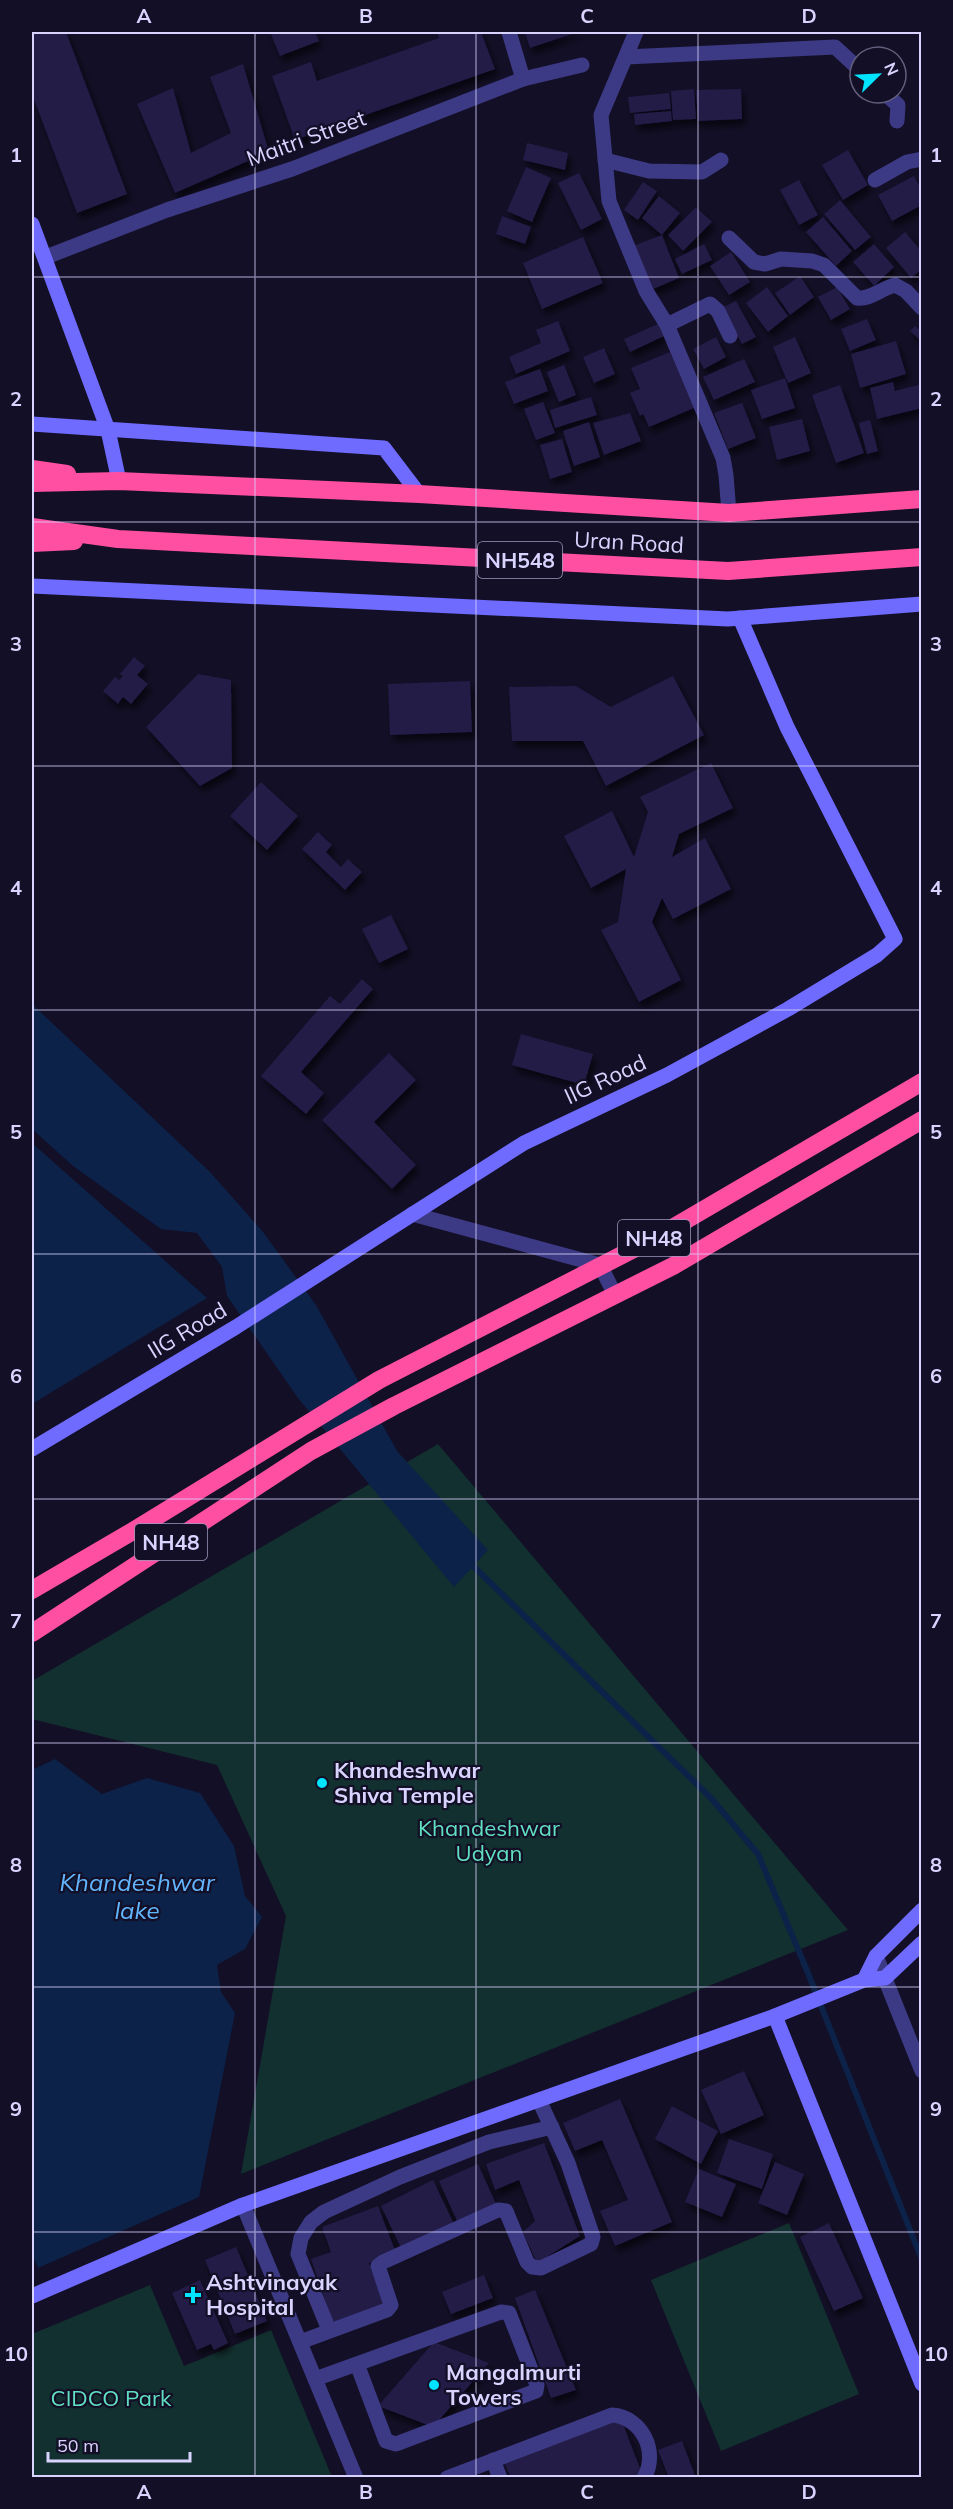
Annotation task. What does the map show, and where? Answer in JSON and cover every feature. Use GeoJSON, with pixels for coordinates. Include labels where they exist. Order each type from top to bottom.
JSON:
{"type":"FeatureCollection","features":[{"type":"Feature","properties":{"kind":"highway","name":"Uran Road"},"geometry":{"type":"LineString","coordinates":[[32,469],[119,482]]}},
{"type":"Feature","properties":{"kind":"highway","name":"Uran Road"},"geometry":{"type":"LineString","coordinates":[[32,483],[119,482],[419,494],[729,513],[921,500]]}},
{"type":"Feature","properties":{"kind":"highway","name":"Uran Road"},"geometry":{"type":"LineString","coordinates":[[32,527],[118,539],[728,571],[921,557]]}},
{"type":"Feature","properties":{"kind":"highway","name":"Uran Road"},"geometry":{"type":"LineString","coordinates":[[32,543],[118,539]]}},
{"type":"Feature","properties":{"kind":"highway","name":"NH48"},"geometry":{"type":"LineString","coordinates":[[32,1590],[133,1531],[379,1380],[657,1237],[921,1082]]}},
{"type":"Feature","properties":{"kind":"highway","name":"NH48"},"geometry":{"type":"LineString","coordinates":[[32,1633],[311,1451],[394,1406],[673,1266],[921,1120]]}},
{"type":"Feature","properties":{"kind":"street"},"geometry":{"type":"LineString","coordinates":[[509,32],[523,79]]}},
{"type":"Feature","properties":{"kind":"street"},"geometry":{"type":"LineString","coordinates":[[636,32],[601,115],[609,201],[646,291],[667,325],[723,458],[729,513]]}},
{"type":"Feature","properties":{"kind":"street"},"geometry":{"type":"LineString","coordinates":[[626,57],[836,47],[848,58]]}},
{"type":"Feature","properties":{"kind":"street","name":"Maitri Street"},"geometry":{"type":"LineString","coordinates":[[46,257],[167,210],[292,169],[523,79],[582,64]]}},
{"type":"Feature","properties":{"kind":"street"},"geometry":{"type":"LineString","coordinates":[[897,121],[898,105]]}},
{"type":"Feature","properties":{"kind":"street"},"geometry":{"type":"LineString","coordinates":[[875,180],[907,162],[921,159]]}},
{"type":"Feature","properties":{"kind":"street"},"geometry":{"type":"LineString","coordinates":[[605,160],[649,171],[702,172],[721,160]]}},
{"type":"Feature","properties":{"kind":"street"},"geometry":{"type":"LineString","coordinates":[[32,224],[108,430],[119,482]]}},
{"type":"Feature","properties":{"kind":"street"},"geometry":{"type":"LineString","coordinates":[[729,238],[754,262],[765,264],[781,260],[812,261],[824,265],[857,298],[865,299],[883,288],[895,285],[906,291],[921,308]]}},
{"type":"Feature","properties":{"kind":"street"},"geometry":{"type":"LineString","coordinates":[[667,325],[710,304],[718,310],[730,336]]}},
{"type":"Feature","properties":{"kind":"street"},"geometry":{"type":"LineString","coordinates":[[32,424],[384,448],[419,494]]}},
{"type":"Feature","properties":{"kind":"street"},"geometry":{"type":"LineString","coordinates":[[32,586],[740,618],[921,604]]}},
{"type":"Feature","properties":{"kind":"street","name":"IIG Road"},"geometry":{"type":"LineString","coordinates":[[32,1449],[236,1327],[524,1143],[667,1075],[788,1009],[877,955],[896,939],[787,727],[740,618]]}},
{"type":"Feature","properties":{"kind":"street"},"geometry":{"type":"LineString","coordinates":[[412,1214],[600,1265],[615,1295]]}},
{"type":"Feature","properties":{"kind":"street"},"geometry":{"type":"LineString","coordinates":[[864,1980],[876,1956],[921,1910]]}},
{"type":"Feature","properties":{"kind":"street"},"geometry":{"type":"LineString","coordinates":[[32,2296],[243,2205],[775,2016],[864,1980],[885,1978],[921,1943]]}},
{"type":"Feature","properties":{"kind":"street"},"geometry":{"type":"LineString","coordinates":[[876,1956],[915,2038],[921,2071]]}},
{"type":"Feature","properties":{"kind":"street"},"geometry":{"type":"LineString","coordinates":[[775,2016],[921,2384]]}},
{"type":"Feature","properties":{"kind":"street"},"geometry":{"type":"LineString","coordinates":[[300,2342],[387,2310],[391,2305],[378,2266],[498,2210],[506,2211],[527,2262],[532,2267],[541,2268],[591,2244],[593,2237],[568,2163],[539,2100]]}},
{"type":"Feature","properties":{"kind":"street"},"geometry":{"type":"LineString","coordinates":[[329,2330],[298,2254],[301,2238],[311,2222],[324,2212],[400,2177],[489,2142],[552,2127]]}},
{"type":"Feature","properties":{"kind":"street"},"geometry":{"type":"LineString","coordinates":[[243,2205],[356,2478]]}},
{"type":"Feature","properties":{"kind":"street"},"geometry":{"type":"LineString","coordinates":[[315,2379],[501,2312],[508,2313],[537,2385],[536,2391],[396,2444],[386,2440],[357,2364]]}},
{"type":"Feature","properties":{"kind":"street"},"geometry":{"type":"LineString","coordinates":[[447,2478],[606,2417],[623,2416],[636,2423],[646,2441],[651,2456],[649,2469],[644,2478]]}},
{"type":"Feature","properties":{"kind":"street"},"geometry":{"type":"LineString","coordinates":[[493,2460],[500,2478]]}},
{"type":"Feature","properties":{"kind":"green space","name":"Khandeshwar Udyan"},"geometry":{"type":"Polygon","coordinates":[[[438,1444],[848,1930],[241,2174],[286,1916],[217,1765],[32,1719],[32,1681],[438,1444]]]}},
{"type":"Feature","properties":{"kind":"green space"},"geometry":{"type":"Polygon","coordinates":[[[789,2223],[859,2394],[721,2451],[651,2280],[789,2223]]]}},
{"type":"Feature","properties":{"kind":"green space","name":"CIDCO Park"},"geometry":{"type":"Polygon","coordinates":[[[150,2285],[184,2366],[271,2330],[332,2477],[32,2477],[32,2334],[150,2285]]]}},
{"type":"Feature","properties":{"kind":"water"},"geometry":{"type":"Polygon","coordinates":[[[32,1004],[210,1172],[263,1232],[316,1305],[397,1451],[488,1550],[454,1587],[298,1398],[227,1296],[222,1267],[197,1233],[161,1229],[73,1166],[32,1129],[32,1004]]]}},
{"type":"Feature","properties":{"kind":"water"},"geometry":{"type":"Polygon","coordinates":[[[32,1143],[207,1298],[32,1404],[32,1143]]]}},
{"type":"Feature","properties":{"kind":"water","name":"Khandeshwar lake"},"geometry":{"type":"Polygon","coordinates":[[[55,1759],[102,1794],[147,1778],[200,1793],[234,1846],[245,1896],[262,1917],[245,1949],[217,1965],[221,1992],[235,2013],[199,2197],[38,2268],[32,2254],[32,1770],[55,1759]]]}},
{"type":"Feature","properties":{"kind":"building"},"geometry":{"type":"Polygon","coordinates":[[[32,32],[66,32],[127,194],[77,213],[32,94],[32,32]]]}},
{"type":"Feature","properties":{"kind":"building"},"geometry":{"type":"Polygon","coordinates":[[[270,32],[315,32],[319,41],[280,56],[270,32]]]}},
{"type":"Feature","properties":{"kind":"building"},"geometry":{"type":"Polygon","coordinates":[[[437,32],[481,32],[495,69],[295,140],[272,76],[311,62],[317,81],[439,38],[437,32]]]}},
{"type":"Feature","properties":{"kind":"building"},"geometry":{"type":"Polygon","coordinates":[[[525,32],[578,32],[530,48],[525,32]]]}},
{"type":"Feature","properties":{"kind":"building"},"geometry":{"type":"Polygon","coordinates":[[[243,64],[269,152],[175,193],[137,104],[173,88],[191,153],[231,133],[210,77],[243,64]]]}},
{"type":"Feature","properties":{"kind":"building"},"geometry":{"type":"Polygon","coordinates":[[[694,89],[696,119],[673,120],[671,91],[694,89]]]}},
{"type":"Feature","properties":{"kind":"building"},"geometry":{"type":"Polygon","coordinates":[[[741,89],[742,119],[698,121],[696,90],[741,89]]]}},
{"type":"Feature","properties":{"kind":"building"},"geometry":{"type":"Polygon","coordinates":[[[669,93],[671,109],[630,113],[628,97],[669,93]]]}},
{"type":"Feature","properties":{"kind":"building"},"geometry":{"type":"Polygon","coordinates":[[[671,111],[672,121],[635,125],[634,114],[671,111]]]}},
{"type":"Feature","properties":{"kind":"building"},"geometry":{"type":"Polygon","coordinates":[[[527,143],[568,153],[565,170],[523,160],[527,143]]]}},
{"type":"Feature","properties":{"kind":"building"},"geometry":{"type":"Polygon","coordinates":[[[848,150],[868,185],[843,200],[822,165],[848,150]]]}},
{"type":"Feature","properties":{"kind":"building"},"geometry":{"type":"Polygon","coordinates":[[[526,167],[551,178],[532,222],[507,211],[526,167]]]}},
{"type":"Feature","properties":{"kind":"building"},"geometry":{"type":"Polygon","coordinates":[[[579,173],[602,219],[581,230],[558,183],[579,173]]]}},
{"type":"Feature","properties":{"kind":"building"},"geometry":{"type":"Polygon","coordinates":[[[914,176],[922,191],[922,205],[892,221],[878,195],[914,176]]]}},
{"type":"Feature","properties":{"kind":"building"},"geometry":{"type":"Polygon","coordinates":[[[799,180],[818,215],[799,225],[780,190],[799,180]]]}},
{"type":"Feature","properties":{"kind":"building"},"geometry":{"type":"Polygon","coordinates":[[[643,182],[657,191],[638,220],[624,210],[643,182]]]}},
{"type":"Feature","properties":{"kind":"building"},"geometry":{"type":"Polygon","coordinates":[[[659,196],[680,213],[662,235],[642,218],[659,196]]]}},
{"type":"Feature","properties":{"kind":"building"},"geometry":{"type":"Polygon","coordinates":[[[840,200],[871,237],[855,250],[824,214],[840,200]]]}},
{"type":"Feature","properties":{"kind":"building"},"geometry":{"type":"Polygon","coordinates":[[[696,207],[712,222],[683,251],[668,235],[696,207]]]}},
{"type":"Feature","properties":{"kind":"building"},"geometry":{"type":"Polygon","coordinates":[[[502,216],[531,227],[525,244],[496,234],[502,216]]]}},
{"type":"Feature","properties":{"kind":"building"},"geometry":{"type":"Polygon","coordinates":[[[823,217],[852,251],[836,266],[806,232],[823,217]]]}},
{"type":"Feature","properties":{"kind":"building"},"geometry":{"type":"Polygon","coordinates":[[[905,232],[922,252],[922,269],[911,278],[886,248],[905,232]]]}},
{"type":"Feature","properties":{"kind":"building"},"geometry":{"type":"Polygon","coordinates":[[[662,235],[679,278],[651,290],[633,246],[662,235]]]}},
{"type":"Feature","properties":{"kind":"building"},"geometry":{"type":"Polygon","coordinates":[[[583,237],[603,283],[542,309],[523,263],[583,237]]]}},
{"type":"Feature","properties":{"kind":"building"},"geometry":{"type":"Polygon","coordinates":[[[704,244],[712,260],[682,274],[675,259],[704,244]]]}},
{"type":"Feature","properties":{"kind":"building"},"geometry":{"type":"Polygon","coordinates":[[[874,244],[894,267],[874,286],[853,262],[874,244]]]}},
{"type":"Feature","properties":{"kind":"building"},"geometry":{"type":"Polygon","coordinates":[[[731,252],[750,282],[729,295],[710,266],[731,252]]]}},
{"type":"Feature","properties":{"kind":"building"},"geometry":{"type":"Polygon","coordinates":[[[800,276],[814,297],[790,315],[775,293],[800,276]]]}},
{"type":"Feature","properties":{"kind":"building"},"geometry":{"type":"Polygon","coordinates":[[[767,287],[788,316],[768,332],[746,303],[767,287]]]}},
{"type":"Feature","properties":{"kind":"building"},"geometry":{"type":"Polygon","coordinates":[[[837,287],[850,309],[831,320],[818,297],[837,287]]]}},
{"type":"Feature","properties":{"kind":"building"},"geometry":{"type":"Polygon","coordinates":[[[736,301],[756,337],[742,344],[722,308],[736,301]]]}},
{"type":"Feature","properties":{"kind":"building"},"geometry":{"type":"Polygon","coordinates":[[[867,319],[876,340],[850,351],[841,329],[867,319]]]}},
{"type":"Feature","properties":{"kind":"building"},"geometry":{"type":"Polygon","coordinates":[[[558,321],[570,351],[516,374],[509,357],[541,343],[536,330],[558,321]]]}},
{"type":"Feature","properties":{"kind":"building"},"geometry":{"type":"Polygon","coordinates":[[[658,324],[664,336],[630,352],[624,339],[658,324]]]}},
{"type":"Feature","properties":{"kind":"building"},"geometry":{"type":"Polygon","coordinates":[[[915,326],[922,332],[922,342],[910,331],[915,326]]]}},
{"type":"Feature","properties":{"kind":"building"},"geometry":{"type":"Polygon","coordinates":[[[716,337],[726,357],[704,369],[693,349],[716,337]]]}},
{"type":"Feature","properties":{"kind":"building"},"geometry":{"type":"Polygon","coordinates":[[[795,337],[811,373],[788,383],[773,347],[795,337]]]}},
{"type":"Feature","properties":{"kind":"building"},"geometry":{"type":"Polygon","coordinates":[[[896,341],[906,374],[860,388],[851,354],[896,341]]]}},
{"type":"Feature","properties":{"kind":"building"},"geometry":{"type":"Polygon","coordinates":[[[604,348],[615,374],[594,383],[583,357],[604,348]]]}},
{"type":"Feature","properties":{"kind":"building"},"geometry":{"type":"Polygon","coordinates":[[[670,352],[694,408],[649,427],[643,414],[640,416],[630,393],[640,389],[631,368],[670,352]]]}},
{"type":"Feature","properties":{"kind":"building"},"geometry":{"type":"Polygon","coordinates":[[[744,359],[755,382],[714,400],[703,377],[744,359]]]}},
{"type":"Feature","properties":{"kind":"building"},"geometry":{"type":"Polygon","coordinates":[[[564,365],[576,395],[559,402],[547,372],[564,365]]]}},
{"type":"Feature","properties":{"kind":"building"},"geometry":{"type":"Polygon","coordinates":[[[540,369],[548,391],[514,404],[505,382],[540,369]]]}},
{"type":"Feature","properties":{"kind":"building"},"geometry":{"type":"Polygon","coordinates":[[[785,378],[795,408],[762,419],[751,390],[785,378]]]}},
{"type":"Feature","properties":{"kind":"building"},"geometry":{"type":"Polygon","coordinates":[[[893,382],[895,391],[922,384],[922,408],[877,419],[870,388],[893,382]]]}},
{"type":"Feature","properties":{"kind":"building"},"geometry":{"type":"Polygon","coordinates":[[[840,385],[864,453],[836,463],[812,395],[840,385]]]}},
{"type":"Feature","properties":{"kind":"building"},"geometry":{"type":"Polygon","coordinates":[[[591,397],[597,415],[555,428],[550,410],[591,397]]]}},
{"type":"Feature","properties":{"kind":"building"},"geometry":{"type":"Polygon","coordinates":[[[543,402],[555,433],[536,440],[524,409],[543,402]]]}},
{"type":"Feature","properties":{"kind":"building"},"geometry":{"type":"Polygon","coordinates":[[[742,403],[756,438],[728,449],[714,413],[742,403]]]}},
{"type":"Feature","properties":{"kind":"building"},"geometry":{"type":"Polygon","coordinates":[[[630,413],[641,441],[604,455],[593,423],[630,413]]]}},
{"type":"Feature","properties":{"kind":"building"},"geometry":{"type":"Polygon","coordinates":[[[802,419],[810,451],[777,460],[769,427],[802,419]]]}},
{"type":"Feature","properties":{"kind":"building"},"geometry":{"type":"Polygon","coordinates":[[[870,420],[878,451],[867,454],[859,423],[870,420]]]}},
{"type":"Feature","properties":{"kind":"building"},"geometry":{"type":"Polygon","coordinates":[[[589,422],[600,457],[574,466],[563,431],[589,422]]]}},
{"type":"Feature","properties":{"kind":"building"},"geometry":{"type":"Polygon","coordinates":[[[562,439],[572,472],[550,479],[540,445],[562,439]]]}},
{"type":"Feature","properties":{"kind":"building"},"geometry":{"type":"Polygon","coordinates":[[[134,657],[145,666],[137,675],[148,684],[131,704],[123,697],[118,704],[103,691],[115,677],[119,680],[123,676],[120,674],[134,657]]]}},
{"type":"Feature","properties":{"kind":"building"},"geometry":{"type":"Polygon","coordinates":[[[198,674],[231,680],[232,768],[200,786],[146,727],[198,674]]]}},
{"type":"Feature","properties":{"kind":"building"},"geometry":{"type":"Polygon","coordinates":[[[673,676],[704,735],[606,786],[583,741],[512,741],[509,687],[576,686],[611,707],[673,676]]]}},
{"type":"Feature","properties":{"kind":"building"},"geometry":{"type":"Polygon","coordinates":[[[470,681],[472,732],[390,735],[388,684],[470,681]]]}},
{"type":"Feature","properties":{"kind":"building"},"geometry":{"type":"Polygon","coordinates":[[[711,763],[733,808],[679,834],[672,857],[705,838],[731,889],[673,919],[662,898],[652,922],[681,980],[639,1002],[601,930],[618,922],[626,869],[591,888],[564,836],[612,811],[634,857],[648,812],[640,797],[711,763]]]}},
{"type":"Feature","properties":{"kind":"building"},"geometry":{"type":"Polygon","coordinates":[[[261,782],[298,816],[267,850],[230,816],[261,782]]]}},
{"type":"Feature","properties":{"kind":"building"},"geometry":{"type":"Polygon","coordinates":[[[318,832],[332,845],[326,852],[341,867],[348,859],[362,872],[345,890],[302,849],[318,832]]]}},
{"type":"Feature","properties":{"kind":"building"},"geometry":{"type":"Polygon","coordinates":[[[391,915],[408,949],[379,963],[362,929],[391,915]]]}},
{"type":"Feature","properties":{"kind":"building"},"geometry":{"type":"Polygon","coordinates":[[[362,979],[373,989],[301,1072],[324,1093],[306,1114],[261,1076],[330,996],[340,1004],[362,979]]]}},
{"type":"Feature","properties":{"kind":"building"},"geometry":{"type":"Polygon","coordinates":[[[521,1034],[593,1054],[584,1085],[512,1065],[521,1034]]]}},
{"type":"Feature","properties":{"kind":"building"},"geometry":{"type":"Polygon","coordinates":[[[389,1053],[416,1080],[374,1122],[416,1165],[392,1189],[322,1120],[389,1053]]]}},
{"type":"Feature","properties":{"kind":"building"},"geometry":{"type":"Polygon","coordinates":[[[744,2071],[764,2115],[721,2134],[701,2090],[744,2071]]]}},
{"type":"Feature","properties":{"kind":"building"},"geometry":{"type":"Polygon","coordinates":[[[620,2099],[672,2222],[615,2246],[600,2211],[628,2200],[602,2140],[575,2151],[563,2123],[620,2099]]]}},
{"type":"Feature","properties":{"kind":"building"},"geometry":{"type":"Polygon","coordinates":[[[672,2106],[718,2131],[701,2164],[655,2139],[672,2106]]]}},
{"type":"Feature","properties":{"kind":"building"},"geometry":{"type":"Polygon","coordinates":[[[729,2139],[773,2154],[762,2189],[717,2173],[729,2139]]]}},
{"type":"Feature","properties":{"kind":"building"},"geometry":{"type":"Polygon","coordinates":[[[544,2143],[580,2236],[537,2263],[523,2232],[535,2221],[519,2180],[495,2190],[486,2164],[544,2143]]]}},
{"type":"Feature","properties":{"kind":"building"},"geometry":{"type":"Polygon","coordinates":[[[775,2162],[804,2174],[787,2215],[758,2203],[775,2162]]]}},
{"type":"Feature","properties":{"kind":"building"},"geometry":{"type":"Polygon","coordinates":[[[478,2164],[497,2206],[458,2223],[439,2181],[478,2164]]]}},
{"type":"Feature","properties":{"kind":"building"},"geometry":{"type":"Polygon","coordinates":[[[699,2169],[736,2184],[722,2217],[685,2202],[699,2169]]]}},
{"type":"Feature","properties":{"kind":"building"},"geometry":{"type":"Polygon","coordinates":[[[433,2180],[455,2226],[403,2252],[381,2206],[433,2180]]]}},
{"type":"Feature","properties":{"kind":"building"},"geometry":{"type":"Polygon","coordinates":[[[378,2206],[396,2253],[369,2263],[384,2306],[333,2323],[311,2259],[331,2252],[322,2227],[378,2206]]]}},
{"type":"Feature","properties":{"kind":"building"},"geometry":{"type":"Polygon","coordinates":[[[829,2223],[863,2298],[834,2311],[800,2237],[829,2223]]]}},
{"type":"Feature","properties":{"kind":"building"},"geometry":{"type":"Polygon","coordinates":[[[236,2247],[248,2275],[217,2289],[205,2260],[236,2247]]]}},
{"type":"Feature","properties":{"kind":"building"},"geometry":{"type":"Polygon","coordinates":[[[484,2275],[493,2298],[451,2314],[442,2292],[484,2275]]]}},
{"type":"Feature","properties":{"kind":"building"},"geometry":{"type":"Polygon","coordinates":[[[249,2277],[267,2321],[235,2334],[217,2290],[249,2277]]]}},
{"type":"Feature","properties":{"kind":"building"},"geometry":{"type":"Polygon","coordinates":[[[200,2280],[228,2343],[214,2350],[211,2344],[197,2350],[172,2293],[200,2280]]]}},
{"type":"Feature","properties":{"kind":"building"},"geometry":{"type":"Polygon","coordinates":[[[535,2290],[576,2390],[551,2398],[515,2298],[535,2290]]]}},
{"type":"Feature","properties":{"kind":"building","name":"Mangalmurti Towers"},"geometry":{"type":"Polygon","coordinates":[[[434,2342],[489,2363],[433,2427],[378,2406],[434,2342]]]}},
{"type":"Feature","properties":{"kind":"building"},"geometry":{"type":"Polygon","coordinates":[[[621,2419],[643,2476],[511,2478],[505,2464],[621,2419]]]}},
{"type":"Feature","properties":{"kind":"building"},"geometry":{"type":"Polygon","coordinates":[[[682,2441],[696,2478],[669,2478],[658,2450],[682,2441]]]}},
{"type":"Feature","properties":{"kind":"waterway"},"geometry":{"type":"LineString","coordinates":[[467,1560],[711,1798],[758,1854],[922,2260]]}},
{"type":"Feature","properties":{"kind":"place","name":"Khandeshwar Shiva Temple"},"geometry":{"type":"Point","coordinates":[322,1783]}},
{"type":"Feature","properties":{"kind":"place","name":"Ashtvinayak Hospital"},"geometry":{"type":"Point","coordinates":[193,2295]}},
{"type":"Feature","properties":{"kind":"place","name":"Mangalmurti Towers"},"geometry":{"type":"Point","coordinates":[434,2385]}}]}
